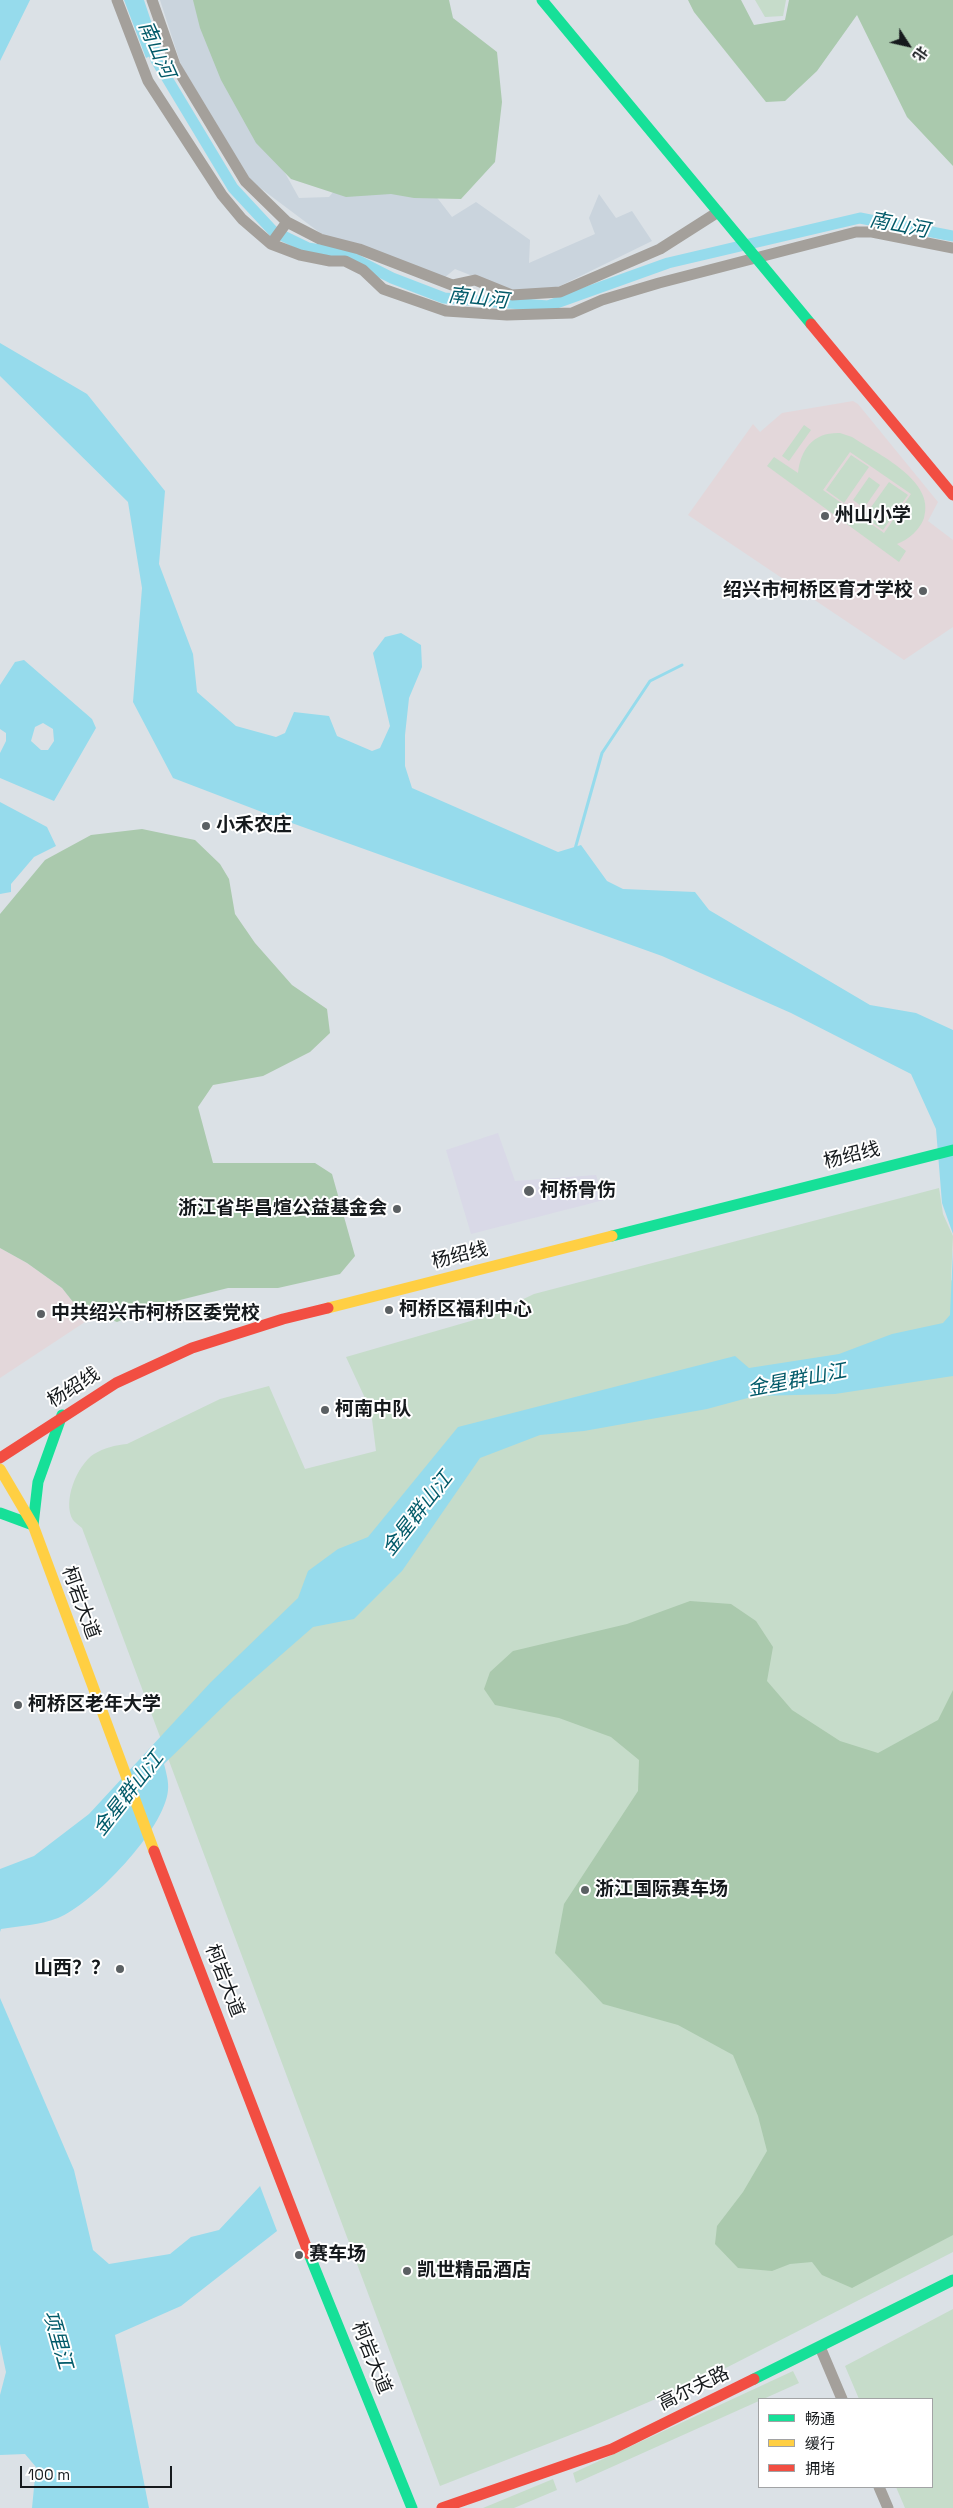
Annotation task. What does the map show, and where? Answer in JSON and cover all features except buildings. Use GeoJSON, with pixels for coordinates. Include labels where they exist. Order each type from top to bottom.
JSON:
{"type":"FeatureCollection","features":[{"type":"Feature","properties":{"kind":"street"},"geometry":{"type":"LineString","coordinates":[[117,0],[148,81],[222,195],[242,219],[271,244],[300,255],[330,261],[345,261],[363,270],[382,289],[446,310],[507,315],[572,313],[602,300],[659,283],[856,232],[872,232],[953,248]]}},
{"type":"Feature","properties":{"kind":"street"},"geometry":{"type":"LineString","coordinates":[[152,0],[175,65],[245,181],[287,222],[320,239],[359,249],[452,285],[475,280],[512,295],[560,292],[660,248],[718,212]]}},
{"type":"Feature","properties":{"kind":"street"},"geometry":{"type":"LineString","coordinates":[[542,0],[953,494]]}},
{"type":"Feature","properties":{"kind":"street"},"geometry":{"type":"LineString","coordinates":[[271,244],[287,222]]}},
{"type":"Feature","properties":{"kind":"street"},"geometry":{"type":"LineString","coordinates":[[507,315],[512,295]]}},
{"type":"Feature","properties":{"kind":"street","name":"杨绍线"},"geometry":{"type":"LineString","coordinates":[[1,1456],[116,1382],[192,1348],[284,1319],[953,1150]]}},
{"type":"Feature","properties":{"kind":"street"},"geometry":{"type":"LineString","coordinates":[[0,1513],[33,1525],[38,1482],[62,1416]]}},
{"type":"Feature","properties":{"kind":"street","name":"柯岩大道"},"geometry":{"type":"LineString","coordinates":[[0,1469],[33,1525],[118,1758],[304,2241],[412,2508]]}},
{"type":"Feature","properties":{"kind":"street","name":"高尔夫路"},"geometry":{"type":"LineString","coordinates":[[442,2508],[612,2449],[953,2280]]}},
{"type":"Feature","properties":{"kind":"street"},"geometry":{"type":"LineString","coordinates":[[820,2347],[842,2398]]}},
{"type":"Feature","properties":{"kind":"street"},"geometry":{"type":"LineString","coordinates":[[879,2488],[888,2508]]}},
{"type":"Feature","properties":{"kind":"shaded area"},"geometry":{"type":"Polygon","coordinates":[[[160,0],[206,0],[217,51],[299,198],[329,197],[350,172],[435,195],[452,217],[476,202],[530,240],[529,263],[595,234],[589,218],[599,194],[616,218],[632,211],[652,241],[558,287],[513,292],[455,269],[444,278],[323,235],[251,181],[181,65],[160,0]]]}},
{"type":"Feature","properties":{"kind":"shaded area"},"geometry":{"type":"Polygon","coordinates":[[[853,401],[858,404],[938,502],[928,521],[953,540],[953,627],[904,660],[688,515],[753,424],[760,432],[782,413],[853,401]]]}},
{"type":"Feature","properties":{"kind":"shaded area","name":"柯桥骨伤"},"geometry":{"type":"Polygon","coordinates":[[[498,1133],[515,1181],[596,1175],[604,1200],[471,1234],[446,1150],[498,1133]]]}},
{"type":"Feature","properties":{"kind":"shaded area","name":"中共绍兴市柯桥区委党校"},"geometry":{"type":"Polygon","coordinates":[[[0,1248],[27,1263],[62,1288],[88,1320],[0,1378],[0,1248]]]}},
{"type":"Feature","properties":{"kind":"green space"},"geometry":{"type":"Polygon","coordinates":[[[193,0],[449,0],[453,18],[497,52],[502,102],[495,162],[461,199],[414,198],[391,194],[346,197],[291,179],[256,143],[221,80],[200,28],[193,0]]]}},
{"type":"Feature","properties":{"kind":"green space"},"geometry":{"type":"Polygon","coordinates":[[[688,0],[741,0],[754,25],[785,20],[789,0],[953,0],[953,166],[907,117],[857,15],[817,71],[785,101],[766,102],[694,12],[688,0]]]}},
{"type":"Feature","properties":{"kind":"green space"},"geometry":{"type":"Polygon","coordinates":[[[755,0],[786,0],[783,16],[765,17],[755,0]]]}},
{"type":"Feature","properties":{"kind":"green space"},"geometry":{"type":"Polygon","coordinates":[[[804,425],[811,430],[789,461],[782,456],[804,425]]]}},
{"type":"Feature","properties":{"kind":"green space"},"geometry":{"type":"Polygon","coordinates":[[[840,433],[852,437],[889,460],[913,480],[921,492],[925,504],[924,518],[913,534],[897,544],[906,551],[899,562],[767,466],[774,457],[798,473],[802,456],[810,443],[823,435],[840,433]],[[850,452],[823,490],[884,533],[911,494],[850,452]]]}},
{"type":"Feature","properties":{"kind":"green space"},"geometry":{"type":"Polygon","coordinates":[[[851,455],[869,467],[844,503],[826,490],[851,455]]]}},
{"type":"Feature","properties":{"kind":"green space"},"geometry":{"type":"Polygon","coordinates":[[[869,477],[880,485],[864,508],[853,500],[869,477]]]}},
{"type":"Feature","properties":{"kind":"green space"},"geometry":{"type":"Polygon","coordinates":[[[889,482],[908,495],[883,530],[864,517],[889,482]]]}},
{"type":"Feature","properties":{"kind":"green space"},"geometry":{"type":"Polygon","coordinates":[[[142,829],[195,840],[220,864],[229,879],[235,914],[255,943],[292,985],[327,1009],[330,1033],[310,1052],[263,1076],[213,1085],[198,1107],[213,1163],[315,1163],[332,1174],[355,1256],[340,1274],[278,1288],[228,1288],[156,1306],[117,1322],[77,1307],[62,1288],[27,1263],[0,1248],[0,914],[45,860],[91,835],[142,829]]]}},
{"type":"Feature","properties":{"kind":"green space","name":"浙江国际赛车场"},"geometry":{"type":"Polygon","coordinates":[[[939,1188],[943,1214],[953,1236],[951,1280],[953,1282],[953,2252],[714,2374],[588,2428],[440,2486],[82,1528],[73,1520],[70,1512],[70,1494],[73,1484],[82,1466],[98,1452],[110,1447],[127,1444],[220,1399],[269,1386],[305,1469],[376,1451],[371,1411],[346,1357],[488,1316],[534,1294],[939,1188]]]}},
{"type":"Feature","properties":{"kind":"green space"},"geometry":{"type":"Polygon","coordinates":[[[690,1601],[731,1604],[756,1621],[773,1647],[767,1681],[792,1710],[840,1741],[878,1753],[938,1720],[953,1690],[953,2235],[852,2288],[822,2275],[812,2262],[790,2264],[772,2271],[738,2268],[715,2244],[717,2226],[743,2192],[767,2151],[758,2116],[733,2055],[678,2025],[603,2004],[555,1953],[564,1904],[638,1791],[639,1760],[611,1737],[559,1718],[495,1705],[484,1689],[490,1672],[513,1651],[627,1624],[690,1601]]]}},
{"type":"Feature","properties":{"kind":"green space"},"geometry":{"type":"Polygon","coordinates":[[[953,2309],[953,2508],[905,2508],[896,2488],[933,2488],[933,2398],[859,2398],[845,2366],[953,2309]]]}},
{"type":"Feature","properties":{"kind":"green space"},"geometry":{"type":"Polygon","coordinates":[[[793,2371],[799,2383],[766,2398],[758,2398],[758,2401],[576,2483],[573,2473],[793,2371]]]}},
{"type":"Feature","properties":{"kind":"green space"},"geometry":{"type":"Polygon","coordinates":[[[553,2479],[557,2490],[514,2508],[483,2508],[553,2479]]]}},
{"type":"Feature","properties":{"kind":"water"},"geometry":{"type":"Polygon","coordinates":[[[0,0],[30,0],[0,61],[0,0]]]}},
{"type":"Feature","properties":{"kind":"water"},"geometry":{"type":"Polygon","coordinates":[[[124,0],[144,0],[161,51],[146,58],[124,0]]]}},
{"type":"Feature","properties":{"kind":"water"},"geometry":{"type":"Polygon","coordinates":[[[0,343],[87,394],[165,491],[159,564],[193,654],[197,692],[236,726],[276,737],[285,733],[294,712],[329,716],[337,736],[372,751],[380,748],[390,726],[373,653],[385,637],[401,633],[421,645],[422,667],[409,698],[405,735],[405,766],[412,788],[558,852],[581,845],[607,881],[623,889],[695,892],[709,910],[870,1005],[916,1013],[953,1030],[953,1234],[942,1203],[936,1129],[911,1074],[791,1013],[662,956],[275,817],[173,778],[133,702],[142,588],[128,502],[0,376],[0,343]]]}},
{"type":"Feature","properties":{"kind":"water"},"geometry":{"type":"Polygon","coordinates":[[[24,660],[92,719],[96,728],[54,801],[0,778],[0,753],[6,741],[6,733],[0,729],[0,685],[15,662],[24,660]],[[43,723],[35,727],[31,741],[41,750],[48,750],[54,741],[53,729],[43,723]]]}},
{"type":"Feature","properties":{"kind":"water"},"geometry":{"type":"Polygon","coordinates":[[[0,802],[47,827],[56,846],[34,857],[11,884],[11,892],[0,894],[0,802]]]}},
{"type":"Feature","properties":{"kind":"water","name":"金星群山江"},"geometry":{"type":"Polygon","coordinates":[[[953,1249],[953,1376],[835,1394],[755,1396],[707,1409],[584,1431],[540,1435],[480,1458],[402,1571],[354,1619],[313,1627],[233,1697],[164,1764],[168,1790],[164,1806],[141,1844],[107,1882],[90,1898],[58,1918],[37,1924],[1,1929],[0,1932],[0,1869],[34,1856],[89,1814],[211,1682],[298,1598],[308,1571],[338,1549],[368,1537],[458,1427],[735,1356],[749,1368],[839,1354],[892,1334],[943,1323],[950,1315],[953,1249]]]}},
{"type":"Feature","properties":{"kind":"water","name":"项里江"},"geometry":{"type":"Polygon","coordinates":[[[0,1998],[74,2170],[93,2250],[109,2264],[170,2254],[191,2237],[219,2230],[260,2186],[277,2231],[181,2306],[115,2335],[149,2508],[32,2508],[36,2467],[25,2454],[0,2455],[0,2395],[6,2372],[0,2344],[0,1998]]]}},
{"type":"Feature","properties":{"kind":"waterway","name":"南山河"},"geometry":{"type":"LineString","coordinates":[[150,41],[156,60],[233,188],[273,231],[308,248],[345,254],[392,278],[444,298],[548,306],[668,263],[860,218],[953,236]]}},
{"type":"Feature","properties":{"kind":"waterway"},"geometry":{"type":"LineString","coordinates":[[575,849],[602,753],[650,681],[682,665]]}},
{"type":"Feature","properties":{"kind":"traffic: fast"},"geometry":{"type":"LineString","coordinates":[[542,0],[811,324]]}},
{"type":"Feature","properties":{"kind":"traffic: fast"},"geometry":{"type":"LineString","coordinates":[[612,1236],[953,1150]]}},
{"type":"Feature","properties":{"kind":"traffic: fast"},"geometry":{"type":"LineString","coordinates":[[33,1525],[38,1482],[62,1415]]}},
{"type":"Feature","properties":{"kind":"traffic: fast"},"geometry":{"type":"LineString","coordinates":[[0,1513],[33,1525]]}},
{"type":"Feature","properties":{"kind":"traffic: fast"},"geometry":{"type":"LineString","coordinates":[[309,2254],[412,2508]]}},
{"type":"Feature","properties":{"kind":"traffic: fast"},"geometry":{"type":"LineString","coordinates":[[754,2379],[953,2280]]}},
{"type":"Feature","properties":{"kind":"traffic: slow"},"geometry":{"type":"LineString","coordinates":[[328,1308],[612,1236]]}},
{"type":"Feature","properties":{"kind":"traffic: slow"},"geometry":{"type":"LineString","coordinates":[[0,1469],[33,1525],[154,1851]]}},
{"type":"Feature","properties":{"kind":"traffic: jam"},"geometry":{"type":"LineString","coordinates":[[811,324],[953,495]]}},
{"type":"Feature","properties":{"kind":"traffic: jam"},"geometry":{"type":"LineString","coordinates":[[0,1458],[116,1383],[192,1348],[283,1319],[328,1308]]}},
{"type":"Feature","properties":{"kind":"traffic: jam"},"geometry":{"type":"LineString","coordinates":[[154,1851],[309,2254]]}},
{"type":"Feature","properties":{"kind":"traffic: jam"},"geometry":{"type":"LineString","coordinates":[[442,2508],[612,2449],[754,2379]]}},
{"type":"Feature","properties":{"kind":"place","name":"州山小学"},"geometry":{"type":"Point","coordinates":[825,516]}},
{"type":"Feature","properties":{"kind":"place","name":"绍兴市柯桥区育才学校"},"geometry":{"type":"Point","coordinates":[923,591]}},
{"type":"Feature","properties":{"kind":"place","name":"小禾农庄"},"geometry":{"type":"Point","coordinates":[206,826]}},
{"type":"Feature","properties":{"kind":"place","name":"柯桥骨伤"},"geometry":{"type":"Point","coordinates":[529,1191]}},
{"type":"Feature","properties":{"kind":"place","name":"浙江省毕昌煊公益基金会"},"geometry":{"type":"Point","coordinates":[397,1209]}},
{"type":"Feature","properties":{"kind":"place","name":"柯桥区福利中心"},"geometry":{"type":"Point","coordinates":[389,1310]}},
{"type":"Feature","properties":{"kind":"place","name":"中共绍兴市柯桥区委党校"},"geometry":{"type":"Point","coordinates":[41,1314]}},
{"type":"Feature","properties":{"kind":"place","name":"柯南中队"},"geometry":{"type":"Point","coordinates":[325,1410]}},
{"type":"Feature","properties":{"kind":"place","name":"柯桥区老年大学"},"geometry":{"type":"Point","coordinates":[18,1705]}},
{"type":"Feature","properties":{"kind":"place","name":"浙江国际赛车场"},"geometry":{"type":"Point","coordinates":[585,1890]}},
{"type":"Feature","properties":{"kind":"place","name":"山西？？"},"geometry":{"type":"Point","coordinates":[120,1969]}},
{"type":"Feature","properties":{"kind":"place","name":"赛车场"},"geometry":{"type":"Point","coordinates":[299,2255]}},
{"type":"Feature","properties":{"kind":"place","name":"凯世精品酒店"},"geometry":{"type":"Point","coordinates":[407,2271]}}]}
